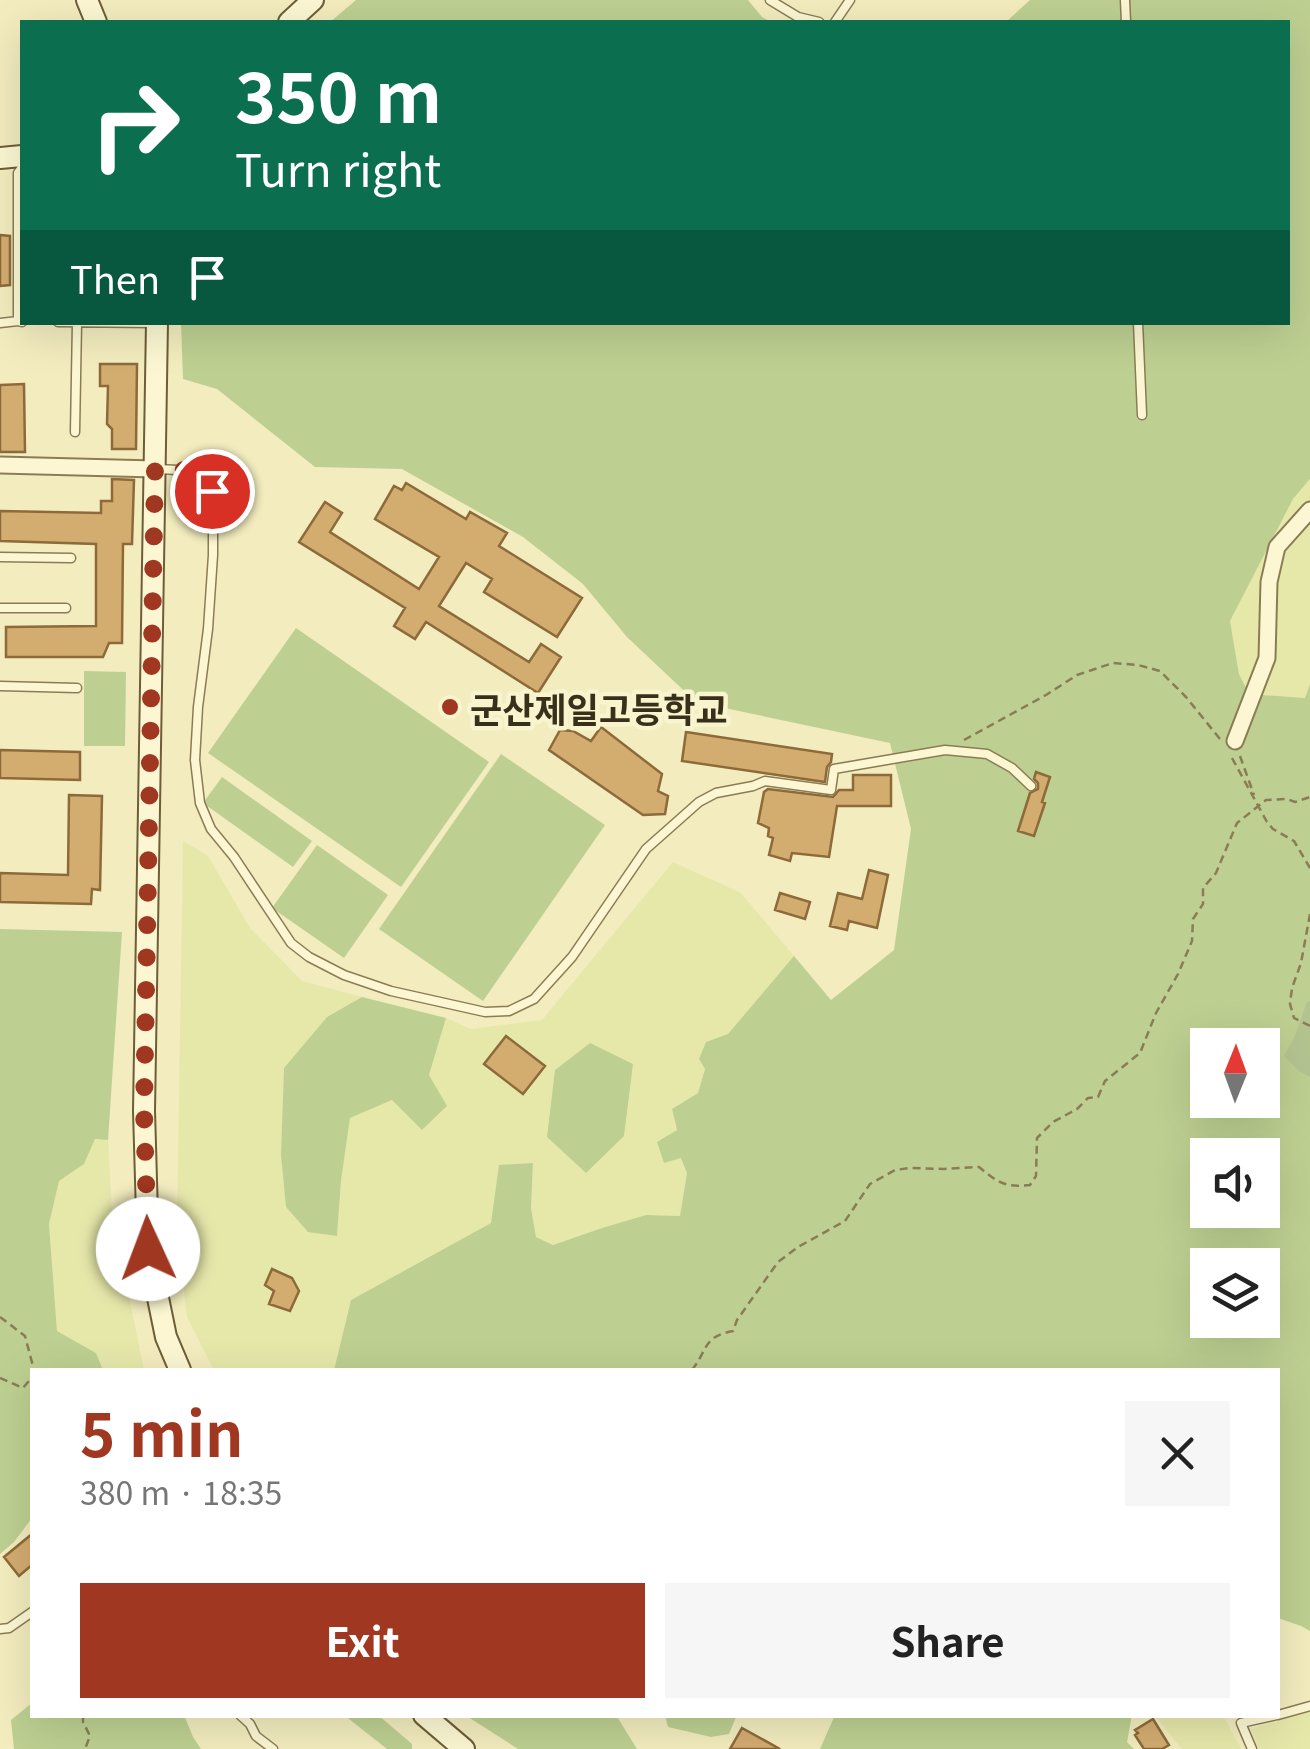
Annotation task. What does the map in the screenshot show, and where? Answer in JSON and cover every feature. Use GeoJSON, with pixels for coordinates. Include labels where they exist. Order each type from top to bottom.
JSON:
{"type":"FeatureCollection","features":[{"type":"Feature","properties":{"kind":"street"},"geometry":{"type":"LineString","coordinates":[[291,20],[313,0]]}},
{"type":"Feature","properties":{"kind":"street"},"geometry":{"type":"LineString","coordinates":[[157,325],[144,1110],[148,1249],[176,1368]]}},
{"type":"Feature","properties":{"kind":"street"},"geometry":{"type":"LineString","coordinates":[[0,465],[155,468]]}},
{"type":"Feature","properties":{"kind":"street"},"geometry":{"type":"LineString","coordinates":[[1232,747],[1267,658],[1269,582],[1277,547],[1310,510]]}},
{"type":"Feature","properties":{"kind":"street"},"geometry":{"type":"LineString","coordinates":[[428,1718],[464,1749]]}},
{"type":"Feature","properties":{"kind":"lane"},"geometry":{"type":"LineString","coordinates":[[770,0],[810,20]]}},
{"type":"Feature","properties":{"kind":"lane"},"geometry":{"type":"LineString","coordinates":[[0,323],[20,322],[20,170]]}},
{"type":"Feature","properties":{"kind":"lane"},"geometry":{"type":"LineString","coordinates":[[76,432],[77,325]]}},
{"type":"Feature","properties":{"kind":"lane"},"geometry":{"type":"LineString","coordinates":[[1138,325],[1142,415]]}},
{"type":"Feature","properties":{"kind":"lane"},"geometry":{"type":"LineString","coordinates":[[155,468],[197,471],[212,491],[212,573],[195,760],[200,804],[211,829],[292,943],[344,976],[466,1008],[509,1011],[534,998],[572,958],[646,849],[699,802],[716,793],[765,781],[831,790],[834,769],[945,750],[987,754],[1012,768],[1031,786]]}},
{"type":"Feature","properties":{"kind":"lane"},"geometry":{"type":"LineString","coordinates":[[0,557],[71,558]]}},
{"type":"Feature","properties":{"kind":"lane"},"geometry":{"type":"LineString","coordinates":[[0,608],[66,608]]}},
{"type":"Feature","properties":{"kind":"lane"},"geometry":{"type":"LineString","coordinates":[[0,686],[77,688]]}},
{"type":"Feature","properties":{"kind":"lane"},"geometry":{"type":"LineString","coordinates":[[0,1629],[9,1628],[30,1613]]}},
{"type":"Feature","properties":{"kind":"lane"},"geometry":{"type":"LineString","coordinates":[[1280,1714],[1310,1706]]}},
{"type":"Feature","properties":{"kind":"lane"},"geometry":{"type":"LineString","coordinates":[[243,1718],[256,1736],[273,1749]]}},
{"type":"Feature","properties":{"kind":"lane"},"geometry":{"type":"LineString","coordinates":[[1252,1749],[1242,1723],[1264,1718]]}},
{"type":"Feature","properties":{"kind":"path"},"geometry":{"type":"LineString","coordinates":[[945,750],[1077,675],[1113,663],[1160,672],[1218,736]]}},
{"type":"Feature","properties":{"kind":"path"},"geometry":{"type":"LineString","coordinates":[[1232,747],[1257,806],[1273,829],[1294,841],[1310,868]]}},
{"type":"Feature","properties":{"kind":"path"},"geometry":{"type":"LineString","coordinates":[[1232,747],[1257,806]]}},
{"type":"Feature","properties":{"kind":"path"},"geometry":{"type":"LineString","coordinates":[[694,1368],[702,1358],[704,1347],[720,1334],[733,1331],[778,1262],[845,1221],[870,1184],[882,1177],[910,1168],[979,1167],[995,1180],[1013,1187],[1030,1185],[1036,1176],[1037,1138],[1053,1122],[1088,1098],[1098,1096],[1105,1081],[1140,1054],[1192,941],[1194,919],[1203,904],[1202,888],[1216,873],[1237,823],[1266,800],[1296,802],[1310,796]]}},
{"type":"Feature","properties":{"kind":"path"},"geometry":{"type":"LineString","coordinates":[[1310,914],[1290,1004],[1294,1018],[1310,1026]]}},
{"type":"Feature","properties":{"kind":"path"},"geometry":{"type":"LineString","coordinates":[[0,1317],[25,1336],[33,1368]]}},
{"type":"Feature","properties":{"kind":"path"},"geometry":{"type":"LineString","coordinates":[[0,1378],[23,1388],[30,1383]]}},
{"type":"Feature","properties":{"kind":"path"},"geometry":{"type":"LineString","coordinates":[[83,1718],[90,1736],[85,1749]]}},
{"type":"Feature","properties":{"kind":"green space"},"geometry":{"type":"Polygon","coordinates":[[[356,0],[748,0],[767,20],[332,20],[356,0]]]}},
{"type":"Feature","properties":{"kind":"green space"},"geometry":{"type":"Polygon","coordinates":[[[1030,0],[1310,0],[1310,479],[1293,499],[1230,621],[1239,674],[1249,694],[1305,698],[1310,684],[1310,1631],[1280,1619],[1280,1368],[334,1368],[351,1300],[491,1223],[499,1165],[533,1163],[531,1208],[536,1237],[553,1245],[646,1215],[680,1216],[687,1173],[681,1158],[664,1163],[657,1142],[677,1130],[672,1109],[698,1093],[705,1069],[699,1059],[706,1042],[728,1034],[794,956],[831,1000],[894,950],[911,829],[890,743],[696,702],[627,637],[583,584],[523,537],[402,469],[315,467],[217,389],[183,379],[181,325],[1290,325],[1290,20],[1008,20],[1030,0]]]}},
{"type":"Feature","properties":{"kind":"green space"},"geometry":{"type":"Polygon","coordinates":[[[1310,479],[1310,684],[1305,699],[1249,694],[1239,674],[1230,621],[1293,499],[1310,479]]]}},
{"type":"Feature","properties":{"kind":"green space"},"geometry":{"type":"Polygon","coordinates":[[[296,628],[489,762],[401,887],[208,753],[296,628]]]}},
{"type":"Feature","properties":{"kind":"green space"},"geometry":{"type":"Polygon","coordinates":[[[84,671],[126,672],[125,746],[84,746],[84,671]]]}},
{"type":"Feature","properties":{"kind":"green space"},"geometry":{"type":"Polygon","coordinates":[[[501,754],[605,825],[483,1001],[379,929],[501,754]]]}},
{"type":"Feature","properties":{"kind":"green space"},"geometry":{"type":"Polygon","coordinates":[[[222,777],[312,841],[293,867],[203,803],[222,777]]]}},
{"type":"Feature","properties":{"kind":"green space"},"geometry":{"type":"Polygon","coordinates":[[[183,841],[208,856],[250,928],[302,981],[362,997],[327,1017],[337,1235],[350,1118],[392,1100],[422,1130],[446,1107],[429,1075],[446,1018],[471,1029],[542,1020],[673,862],[741,893],[794,956],[728,1034],[705,1069],[698,1093],[672,1109],[687,1173],[681,1216],[646,1215],[553,1245],[536,1237],[531,1208],[533,1164],[491,1223],[351,1300],[334,1368],[213,1368],[187,1317],[177,1227],[183,841]],[[590,1043],[555,1070],[586,1173],[590,1043]]]}},
{"type":"Feature","properties":{"kind":"green space"},"geometry":{"type":"Polygon","coordinates":[[[317,845],[388,895],[344,958],[272,908],[317,845]]]}},
{"type":"Feature","properties":{"kind":"green space"},"geometry":{"type":"Polygon","coordinates":[[[0,929],[122,932],[108,1140],[95,1139],[84,1164],[59,1181],[49,1224],[57,1331],[96,1353],[102,1368],[30,1368],[30,1521],[0,1554],[0,929]]]}},
{"type":"Feature","properties":{"kind":"green space"},"geometry":{"type":"Polygon","coordinates":[[[362,997],[446,1018],[429,1075],[447,1106],[422,1130],[392,1100],[350,1118],[337,1236],[308,1232],[286,1207],[281,1155],[284,1068],[327,1017],[362,997]]]}},
{"type":"Feature","properties":{"kind":"green space"},"geometry":{"type":"Polygon","coordinates":[[[1310,1001],[1310,1077],[1284,1056],[1310,1001]]]}},
{"type":"Feature","properties":{"kind":"green space"},"geometry":{"type":"Polygon","coordinates":[[[590,1043],[633,1064],[624,1136],[586,1173],[547,1137],[555,1070],[590,1043]]]}},
{"type":"Feature","properties":{"kind":"green space"},"geometry":{"type":"Polygon","coordinates":[[[95,1139],[108,1140],[112,1214],[144,1368],[102,1368],[96,1353],[57,1331],[49,1224],[59,1181],[84,1164],[95,1139]]]}},
{"type":"Feature","properties":{"kind":"green space"},"geometry":{"type":"Polygon","coordinates":[[[30,1705],[30,1718],[185,1718],[201,1749],[14,1749],[11,1720],[30,1705]]]}},
{"type":"Feature","properties":{"kind":"green space"},"geometry":{"type":"Polygon","coordinates":[[[1310,1711],[1310,1749],[1259,1749],[1251,1729],[1310,1711]]]}},
{"type":"Feature","properties":{"kind":"green space"},"geometry":{"type":"Polygon","coordinates":[[[348,1718],[382,1718],[412,1744],[412,1749],[387,1749],[348,1718]]]}},
{"type":"Feature","properties":{"kind":"green space"},"geometry":{"type":"Polygon","coordinates":[[[470,1718],[618,1718],[637,1749],[518,1749],[470,1718]]]}},
{"type":"Feature","properties":{"kind":"green space"},"geometry":{"type":"Polygon","coordinates":[[[666,1718],[736,1718],[729,1734],[711,1737],[668,1727],[666,1718]]]}},
{"type":"Feature","properties":{"kind":"green space"},"geometry":{"type":"Polygon","coordinates":[[[834,1718],[1131,1718],[1127,1742],[1134,1749],[820,1749],[834,1718]]]}},
{"type":"Feature","properties":{"kind":"green space"},"geometry":{"type":"Polygon","coordinates":[[[1156,1718],[1225,1718],[1241,1749],[1182,1749],[1156,1718]]]}},
{"type":"Feature","properties":{"kind":"building"},"geometry":{"type":"Polygon","coordinates":[[[0,235],[10,236],[10,285],[0,286],[0,235]]]}},
{"type":"Feature","properties":{"kind":"building"},"geometry":{"type":"Polygon","coordinates":[[[100,364],[137,364],[136,449],[112,449],[112,429],[107,424],[108,386],[100,386],[100,364]]]}},
{"type":"Feature","properties":{"kind":"building"},"geometry":{"type":"Polygon","coordinates":[[[24,384],[25,452],[0,452],[0,385],[24,384]]]}},
{"type":"Feature","properties":{"kind":"building"},"geometry":{"type":"Polygon","coordinates":[[[112,479],[134,480],[132,544],[123,544],[122,643],[109,643],[103,657],[6,657],[6,627],[96,626],[96,544],[0,541],[0,511],[101,513],[101,501],[112,501],[112,479]]]}},
{"type":"Feature","properties":{"kind":"building"},"geometry":{"type":"Polygon","coordinates":[[[406,483],[466,519],[470,512],[507,533],[499,546],[582,598],[557,637],[484,592],[492,579],[466,563],[439,606],[529,662],[541,644],[561,657],[538,693],[426,622],[415,639],[394,626],[405,608],[299,542],[325,502],[342,513],[330,532],[419,589],[439,557],[375,519],[394,486],[402,490],[406,483]]]}},
{"type":"Feature","properties":{"kind":"building"},"geometry":{"type":"Polygon","coordinates":[[[601,727],[662,774],[658,791],[668,796],[665,814],[643,815],[549,750],[560,730],[573,731],[591,741],[601,727]]]}},
{"type":"Feature","properties":{"kind":"building"},"geometry":{"type":"Polygon","coordinates":[[[686,732],[832,754],[831,762],[825,782],[682,761],[686,732]]]}},
{"type":"Feature","properties":{"kind":"building"},"geometry":{"type":"Polygon","coordinates":[[[0,750],[80,752],[80,780],[0,778],[0,750]]]}},
{"type":"Feature","properties":{"kind":"building"},"geometry":{"type":"Polygon","coordinates":[[[1036,772],[1050,777],[1034,836],[1018,831],[1030,793],[1038,789],[1036,772]]]}},
{"type":"Feature","properties":{"kind":"building"},"geometry":{"type":"Polygon","coordinates":[[[853,775],[891,775],[891,806],[837,806],[829,857],[792,853],[790,861],[769,855],[773,838],[768,836],[769,828],[758,823],[764,792],[768,789],[833,797],[839,790],[853,790],[853,775]]]}},
{"type":"Feature","properties":{"kind":"building"},"geometry":{"type":"Polygon","coordinates":[[[69,795],[102,796],[100,890],[92,889],[91,904],[0,902],[0,873],[68,875],[69,795]]]}},
{"type":"Feature","properties":{"kind":"building"},"geometry":{"type":"Polygon","coordinates":[[[869,870],[888,875],[877,928],[849,921],[847,930],[830,926],[838,893],[862,899],[869,870]]]}},
{"type":"Feature","properties":{"kind":"building"},"geometry":{"type":"Polygon","coordinates":[[[780,893],[810,902],[805,919],[775,910],[780,893]]]}},
{"type":"Feature","properties":{"kind":"building"},"geometry":{"type":"Polygon","coordinates":[[[506,1036],[545,1066],[523,1094],[484,1064],[506,1036]]]}},
{"type":"Feature","properties":{"kind":"building"},"geometry":{"type":"Polygon","coordinates":[[[272,1269],[292,1278],[299,1291],[290,1311],[269,1304],[274,1291],[265,1285],[272,1269]]]}},
{"type":"Feature","properties":{"kind":"building"},"geometry":{"type":"Polygon","coordinates":[[[30,1536],[30,1567],[19,1576],[4,1557],[30,1536]]]}},
{"type":"Feature","properties":{"kind":"building"},"geometry":{"type":"Polygon","coordinates":[[[1153,1719],[1169,1745],[1144,1749],[1135,1730],[1153,1719]]]}},
{"type":"Feature","properties":{"kind":"building"},"geometry":{"type":"Polygon","coordinates":[[[742,1728],[780,1749],[730,1749],[742,1728]]]}},
{"type":"Feature","properties":{"kind":"place","name":"군산제일고등학교"},"geometry":{"type":"Point","coordinates":[450,707]}},
{"type":"Feature","properties":{"kind":"route"},"geometry":{"type":"LineString","coordinates":[[148,1249],[144,1110],[155,468],[197,471],[212,491]]}}]}
